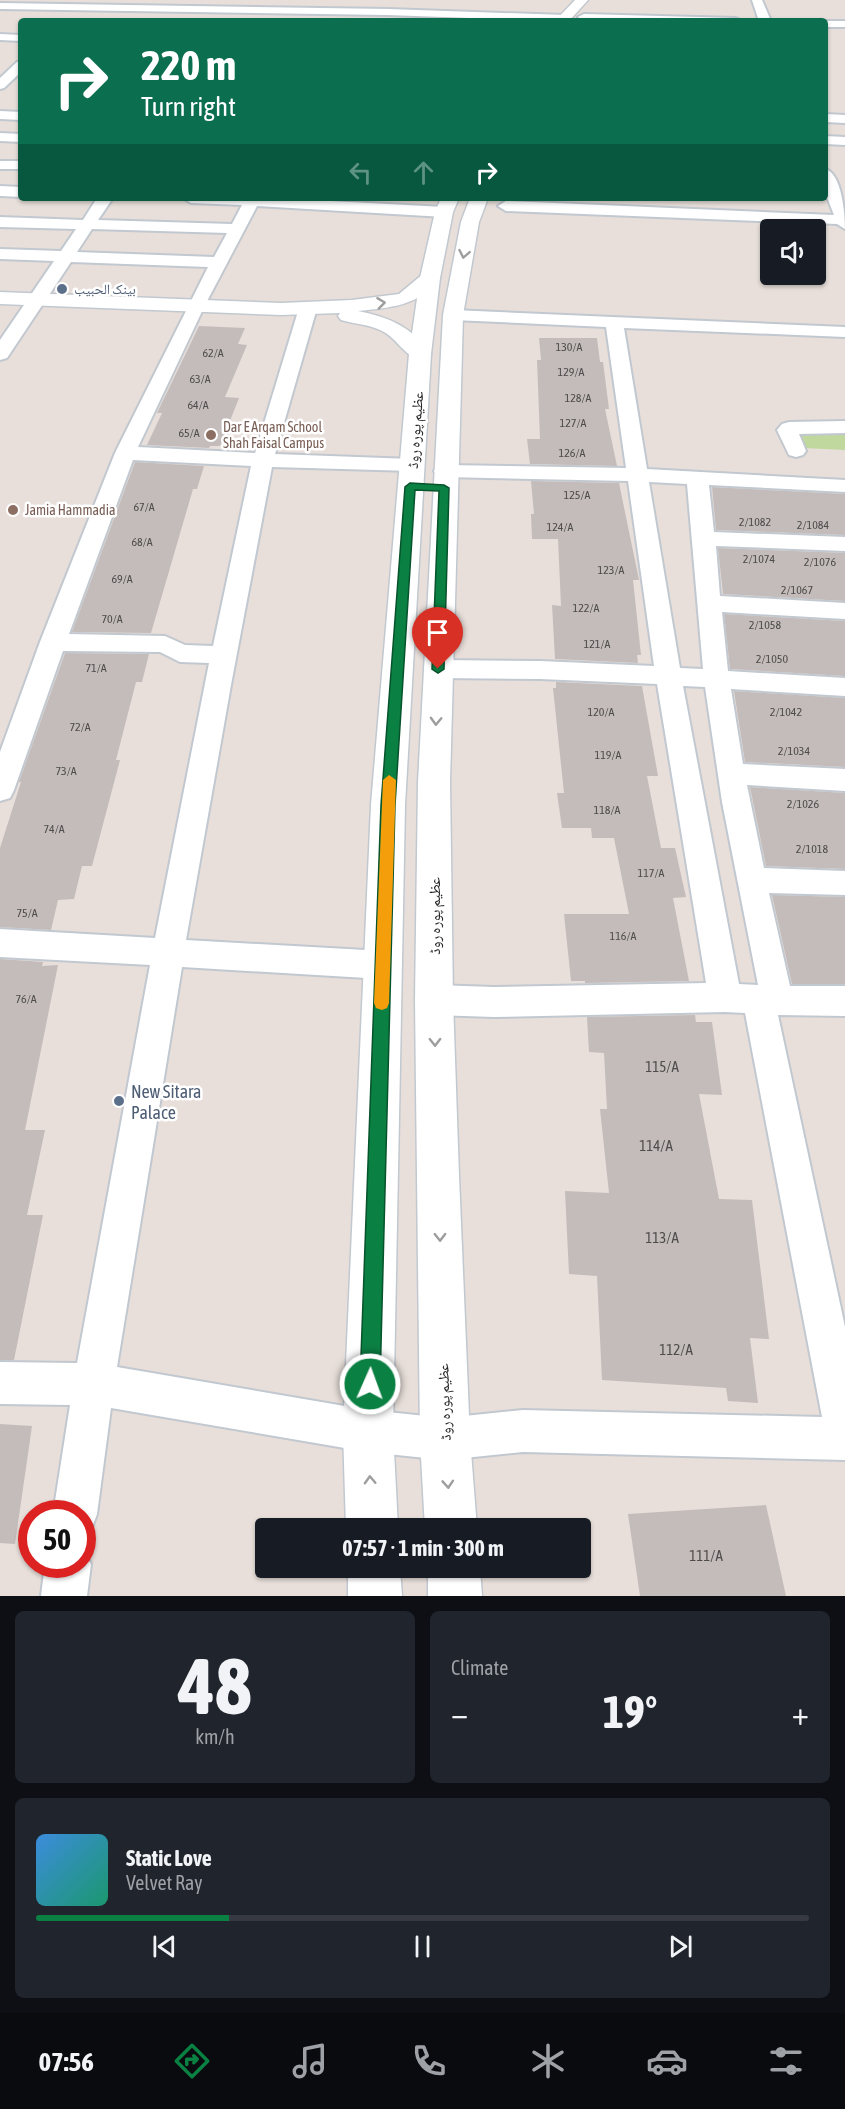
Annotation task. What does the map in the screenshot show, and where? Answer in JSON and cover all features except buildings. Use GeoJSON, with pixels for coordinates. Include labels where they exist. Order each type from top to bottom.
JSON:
{"type":"FeatureCollection","features":[{"type":"Feature","properties":{"kind":"main road"},"geometry":{"type":"LineString","coordinates":[[564,18],[582,0]]}},
{"type":"Feature","properties":{"kind":"main road"},"geometry":{"type":"LineString","coordinates":[[583,18],[599,0]]}},
{"type":"Feature","properties":{"kind":"main road","name":"عظیم پورہ روڈ"},"geometry":{"type":"LineString","coordinates":[[450,1518],[445,1439],[434,1000],[434,782],[444,479],[453,315],[470,222],[492,202]]}},
{"type":"Feature","properties":{"kind":"main road","name":"عظیم پورہ روڈ"},"geometry":{"type":"LineString","coordinates":[[372,1518],[368,1431],[388,805],[420,354],[430,278],[447,205]]}},
{"type":"Feature","properties":{"kind":"main road"},"geometry":{"type":"LineString","coordinates":[[307,310],[390,302],[406,298],[430,278]]}},
{"type":"Feature","properties":{"kind":"main road"},"geometry":{"type":"LineString","coordinates":[[0,298],[307,310],[386,323],[403,332],[420,354]]}},
{"type":"Feature","properties":{"kind":"main road"},"geometry":{"type":"LineString","coordinates":[[411,476],[444,479]]}},
{"type":"Feature","properties":{"kind":"main road"},"geometry":{"type":"LineString","coordinates":[[374,1578],[375,1596]]}},
{"type":"Feature","properties":{"kind":"main road"},"geometry":{"type":"LineString","coordinates":[[455,1578],[456,1596]]}},
{"type":"Feature","properties":{"kind":"street"},"geometry":{"type":"LineString","coordinates":[[383,15],[392,0]]}},
{"type":"Feature","properties":{"kind":"street"},"geometry":{"type":"LineString","coordinates":[[757,0],[764,18]]}},
{"type":"Feature","properties":{"kind":"street"},"geometry":{"type":"LineString","coordinates":[[423,14],[431,1]]}},
{"type":"Feature","properties":{"kind":"street"},"geometry":{"type":"LineString","coordinates":[[0,6],[81,3],[235,4],[383,15],[423,14],[480,18]]}},
{"type":"Feature","properties":{"kind":"street"},"geometry":{"type":"LineString","coordinates":[[66,18],[81,3]]}},
{"type":"Feature","properties":{"kind":"street"},"geometry":{"type":"LineString","coordinates":[[225,18],[235,4]]}},
{"type":"Feature","properties":{"kind":"street"},"geometry":{"type":"LineString","coordinates":[[640,18],[697,17]]}},
{"type":"Feature","properties":{"kind":"street"},"geometry":{"type":"LineString","coordinates":[[828,24],[845,24]]}},
{"type":"Feature","properties":{"kind":"street"},"geometry":{"type":"LineString","coordinates":[[0,37],[18,38]]}},
{"type":"Feature","properties":{"kind":"street"},"geometry":{"type":"LineString","coordinates":[[0,85],[10,75]]}},
{"type":"Feature","properties":{"kind":"street"},"geometry":{"type":"LineString","coordinates":[[0,115],[18,116]]}},
{"type":"Feature","properties":{"kind":"street"},"geometry":{"type":"LineString","coordinates":[[828,118],[845,119]]}},
{"type":"Feature","properties":{"kind":"street"},"geometry":{"type":"LineString","coordinates":[[0,138],[18,138]]}},
{"type":"Feature","properties":{"kind":"street"},"geometry":{"type":"LineString","coordinates":[[828,140],[845,141]]}},
{"type":"Feature","properties":{"kind":"street"},"geometry":{"type":"LineString","coordinates":[[0,165],[18,165]]}},
{"type":"Feature","properties":{"kind":"street"},"geometry":{"type":"LineString","coordinates":[[492,202],[632,205],[844,221],[828,168]]}},
{"type":"Feature","properties":{"kind":"street"},"geometry":{"type":"LineString","coordinates":[[0,191],[18,192]]}},
{"type":"Feature","properties":{"kind":"street"},"geometry":{"type":"LineString","coordinates":[[2,350],[103,201]]}},
{"type":"Feature","properties":{"kind":"street"},"geometry":{"type":"LineString","coordinates":[[0,790],[125,453],[196,306],[252,201]]}},
{"type":"Feature","properties":{"kind":"street"},"geometry":{"type":"LineString","coordinates":[[323,201],[447,205]]}},
{"type":"Feature","properties":{"kind":"street"},"geometry":{"type":"LineString","coordinates":[[0,222],[237,229]]}},
{"type":"Feature","properties":{"kind":"street"},"geometry":{"type":"LineString","coordinates":[[0,254],[219,262]]}},
{"type":"Feature","properties":{"kind":"street"},"geometry":{"type":"LineString","coordinates":[[77,1500],[92,1384],[222,655],[263,460],[307,310]]}},
{"type":"Feature","properties":{"kind":"street"},"geometry":{"type":"LineString","coordinates":[[453,315],[845,332]]}},
{"type":"Feature","properties":{"kind":"street"},"geometry":{"type":"LineString","coordinates":[[614,321],[668,675],[754,999],[845,1426]]}},
{"type":"Feature","properties":{"kind":"street"},"geometry":{"type":"LineString","coordinates":[[796,451],[789,428],[845,427]]}},
{"type":"Feature","properties":{"kind":"street"},"geometry":{"type":"LineString","coordinates":[[125,453],[263,460],[411,476]]}},
{"type":"Feature","properties":{"kind":"street"},"geometry":{"type":"LineString","coordinates":[[444,479],[637,475],[845,486]]}},
{"type":"Feature","properties":{"kind":"street"},"geometry":{"type":"LineString","coordinates":[[697,478],[705,539],[716,680],[751,880],[754,999]]}},
{"type":"Feature","properties":{"kind":"street"},"geometry":{"type":"LineString","coordinates":[[705,539],[845,544]]}},
{"type":"Feature","properties":{"kind":"street"},"geometry":{"type":"LineString","coordinates":[[710,603],[845,611]]}},
{"type":"Feature","properties":{"kind":"street"},"geometry":{"type":"LineString","coordinates":[[53,642],[165,644],[180,653],[222,655]]}},
{"type":"Feature","properties":{"kind":"street"},"geometry":{"type":"LineString","coordinates":[[438,669],[668,675],[845,687]]}},
{"type":"Feature","properties":{"kind":"street"},"geometry":{"type":"LineString","coordinates":[[731,774],[845,780]]}},
{"type":"Feature","properties":{"kind":"street"},"geometry":{"type":"LineString","coordinates":[[751,880],[845,883]]}},
{"type":"Feature","properties":{"kind":"street"},"geometry":{"type":"LineString","coordinates":[[0,943],[383,965]]}},
{"type":"Feature","properties":{"kind":"street"},"geometry":{"type":"LineString","coordinates":[[434,1000],[494,1002],[754,999],[845,1001]]}},
{"type":"Feature","properties":{"kind":"street"},"geometry":{"type":"LineString","coordinates":[[0,1383],[92,1384],[368,1431],[445,1439],[523,1431],[845,1439]]}},
{"type":"Feature","properties":{"kind":"street"},"geometry":{"type":"LineString","coordinates":[[64,1596],[66,1578]]}},
{"type":"Feature","properties":{"kind":"green space"},"geometry":{"type":"Polygon","coordinates":[[[798,433],[845,434],[845,450],[804,448],[798,433]]]}},
{"type":"Feature","properties":{"kind":"slow traffic"},"geometry":{"type":"LineString","coordinates":[[382,1003],[389,780]]}},
{"type":"Feature","properties":{"kind":"place","name":"بينک الحبيب"},"geometry":{"type":"Point","coordinates":[62,289]}},
{"type":"Feature","properties":{"kind":"place","name":"Dar E Arqam School Shah Faisal Campus"},"geometry":{"type":"Point","coordinates":[211,435]}},
{"type":"Feature","properties":{"kind":"place","name":"Jamia Hammadia"},"geometry":{"type":"Point","coordinates":[13,510]}},
{"type":"Feature","properties":{"kind":"place","name":"New Sitara Palace"},"geometry":{"type":"Point","coordinates":[119,1101]}},
{"type":"Feature","properties":{"kind":"route"},"geometry":{"type":"LineString","coordinates":[[370,1384],[388,805],[410,487],[444,488],[438,669]]}}]}
